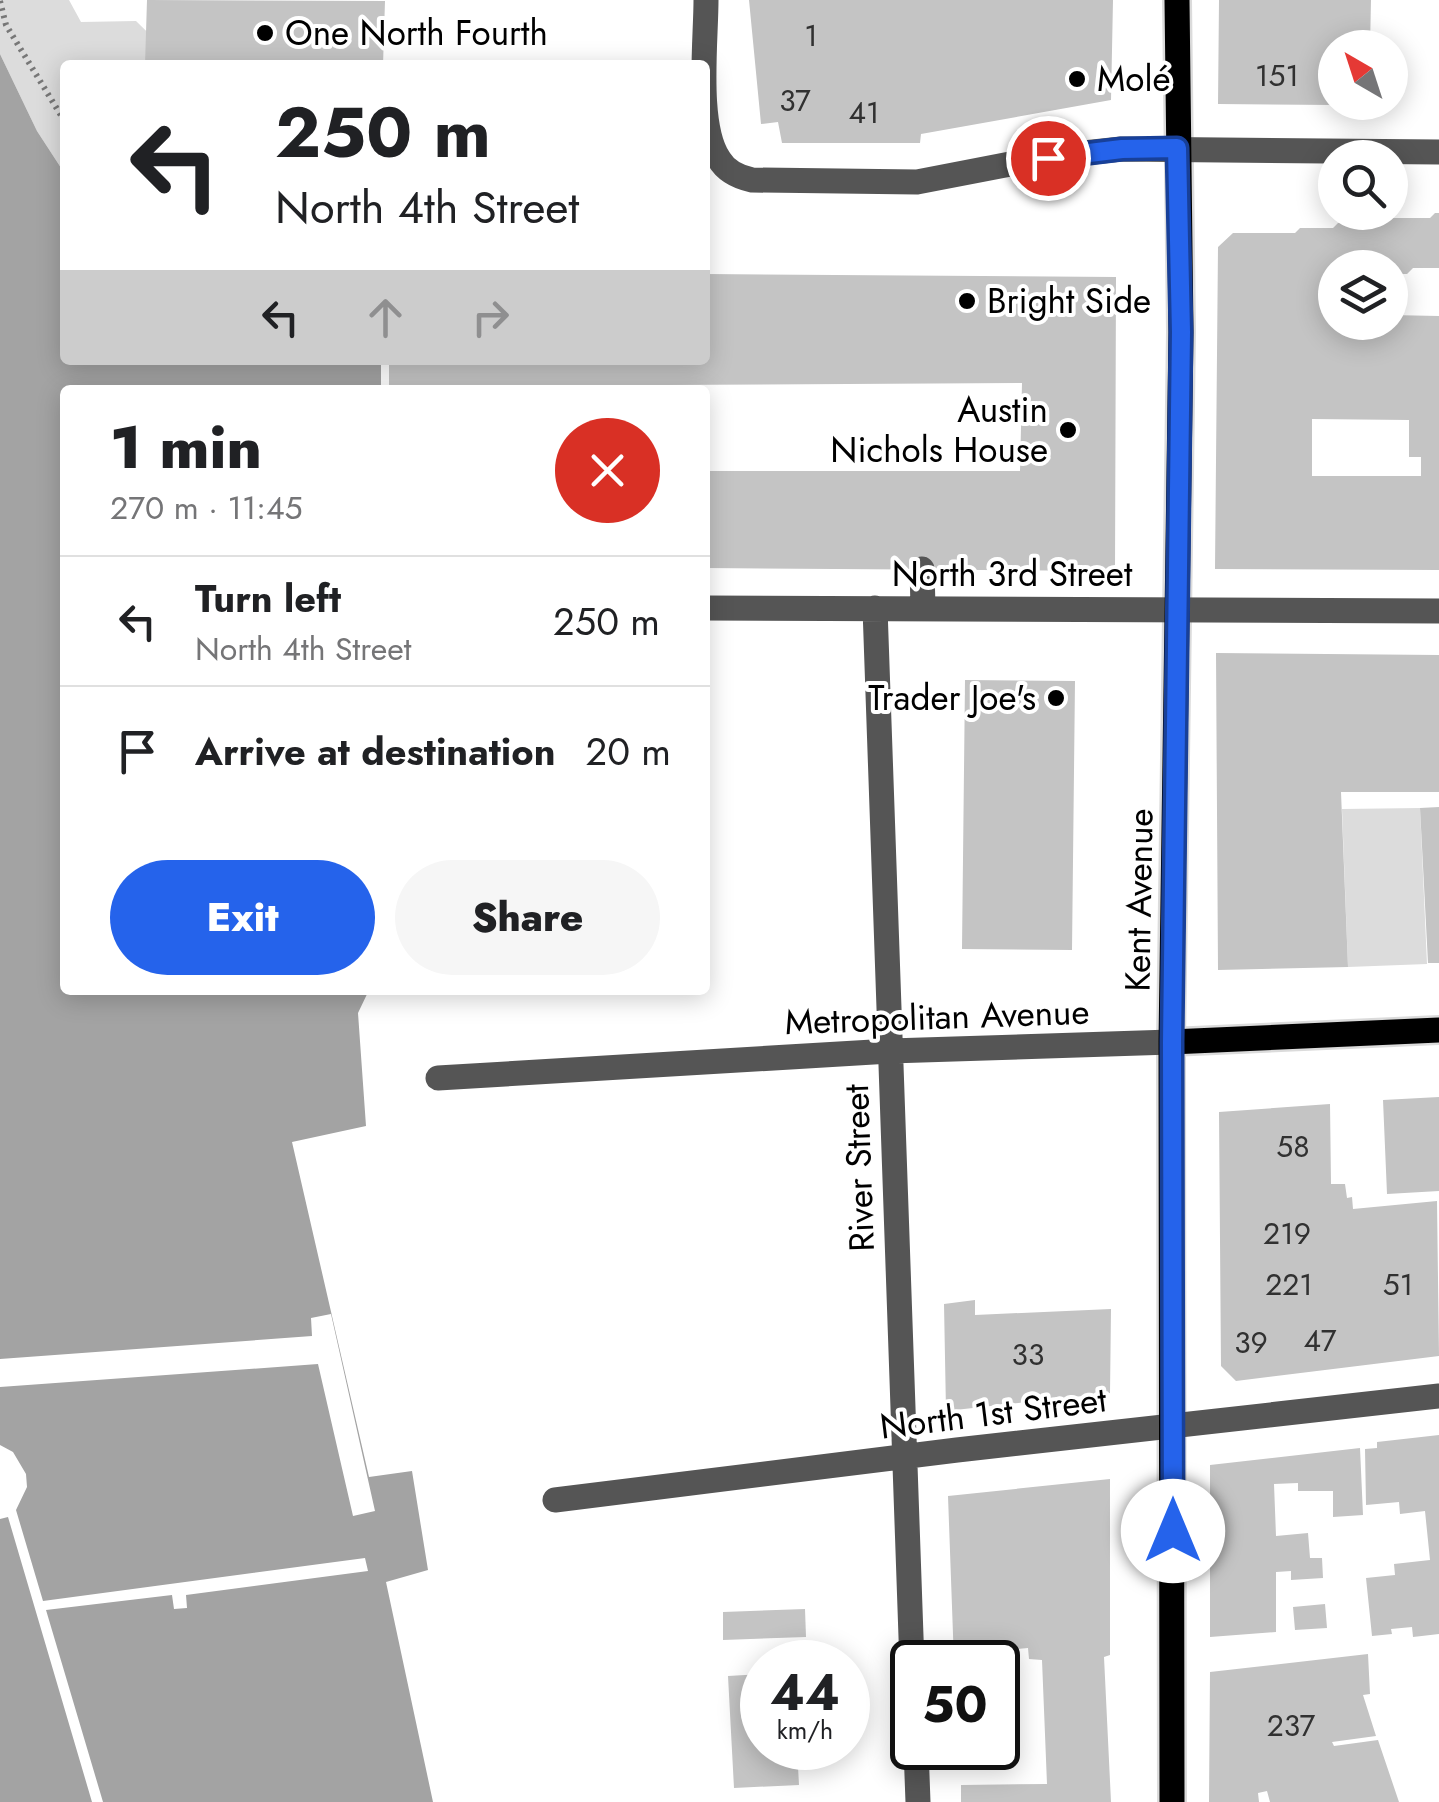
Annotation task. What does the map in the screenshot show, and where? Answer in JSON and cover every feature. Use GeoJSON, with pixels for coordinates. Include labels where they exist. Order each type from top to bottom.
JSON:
{"type":"FeatureCollection","features":[{"type":"Feature","properties":{"kind":"main road","name":"Kent Avenue"},"geometry":{"type":"LineString","coordinates":[[1172,1802],[1172,1042],[1181,332],[1178,0]]}},
{"type":"Feature","properties":{"kind":"main road","name":"Metropolitan Avenue"},"geometry":{"type":"LineString","coordinates":[[1172,1042],[1439,1030]]}},
{"type":"Feature","properties":{"kind":"street"},"geometry":{"type":"LineString","coordinates":[[706,0],[707,60]]}},
{"type":"Feature","properties":{"kind":"street"},"geometry":{"type":"LineString","coordinates":[[710,136],[727,170],[758,181],[917,182],[1122,149],[1439,152]]}},
{"type":"Feature","properties":{"kind":"street"},"geometry":{"type":"LineString","coordinates":[[922,570],[923,608]]}},
{"type":"Feature","properties":{"kind":"street","name":"North 3rd Street"},"geometry":{"type":"LineString","coordinates":[[710,608],[1439,611]]}},
{"type":"Feature","properties":{"kind":"street","name":"River Street"},"geometry":{"type":"LineString","coordinates":[[875,608],[911,1640]]}},
{"type":"Feature","properties":{"kind":"street","name":"Metropolitan Avenue"},"geometry":{"type":"LineString","coordinates":[[438,1078],[890,1052],[1172,1042]]}},
{"type":"Feature","properties":{"kind":"street","name":"North 1st Street"},"geometry":{"type":"LineString","coordinates":[[554,1500],[1439,1396]]}},
{"type":"Feature","properties":{"kind":"street"},"geometry":{"type":"LineString","coordinates":[[917,1770],[918,1802]]}},
{"type":"Feature","properties":{"kind":"path"},"geometry":{"type":"LineString","coordinates":[[0,0],[6,25],[60,114]]}},
{"type":"Feature","properties":{"kind":"shaded area"},"geometry":{"type":"Polygon","coordinates":[[[0,0],[69,0],[81,22],[136,21],[176,60],[60,60],[60,166],[37,131],[0,54],[0,0]]]}},
{"type":"Feature","properties":{"kind":"shaded area"},"geometry":{"type":"Polygon","coordinates":[[[0,54],[37,131],[60,166],[60,365],[381,365],[381,385],[60,385],[60,995],[367,995],[358,1013],[366,1126],[292,1142],[369,1477],[412,1471],[428,1570],[386,1582],[433,1802],[0,1802],[0,54]]]}},
{"type":"Feature","properties":{"kind":"shaded area"},"geometry":{"type":"Polygon","coordinates":[[[1420,808],[1427,964],[1348,967],[1342,809],[1420,808]]]}},
{"type":"Feature","properties":{"kind":"pier"},"geometry":{"type":"Polygon","coordinates":[[[331,1314],[375,1511],[353,1516],[318,1364],[0,1387],[0,1359],[312,1336],[311,1318],[331,1314]]]}},
{"type":"Feature","properties":{"kind":"pier"},"geometry":{"type":"Polygon","coordinates":[[[0,1445],[13,1452],[26,1474],[27,1487],[16,1510],[43,1601],[365,1558],[368,1571],[186,1595],[187,1608],[174,1609],[172,1595],[46,1610],[103,1802],[92,1802],[8,1517],[0,1519],[0,1445]]]}},
{"type":"Feature","properties":{"kind":"building","name":"One North Fourth"},"geometry":{"type":"Polygon","coordinates":[[[147,0],[385,1],[383,60],[145,60],[147,0]]]}},
{"type":"Feature","properties":{"kind":"building"},"geometry":{"type":"Polygon","coordinates":[[[749,0],[1113,0],[1111,100],[921,134],[920,143],[782,143],[778,122],[761,124],[749,0]]]}},
{"type":"Feature","properties":{"kind":"building"},"geometry":{"type":"Polygon","coordinates":[[[1219,0],[1371,0],[1370,30],[1318,30],[1318,105],[1218,104],[1219,0]]]}},
{"type":"Feature","properties":{"kind":"building"},"geometry":{"type":"Polygon","coordinates":[[[1439,213],[1439,268],[1413,268],[1408,273],[1408,250],[1318,250],[1318,340],[1408,340],[1408,315],[1439,316],[1439,570],[1215,569],[1218,247],[1233,233],[1295,233],[1300,228],[1408,230],[1408,218],[1430,218],[1439,213]],[[1312,419],[1312,476],[1421,476],[1421,457],[1409,457],[1409,420],[1312,419]]]}},
{"type":"Feature","properties":{"kind":"building","name":"Austin Nichols House"},"geometry":{"type":"Polygon","coordinates":[[[710,274],[1116,277],[1115,571],[710,568],[710,471],[1020,471],[1022,383],[389,385],[389,365],[710,365],[710,274]]]}},
{"type":"Feature","properties":{"kind":"building"},"geometry":{"type":"Polygon","coordinates":[[[1216,653],[1439,655],[1439,792],[1341,792],[1348,967],[1218,970],[1216,653]]]}},
{"type":"Feature","properties":{"kind":"building"},"geometry":{"type":"Polygon","coordinates":[[[965,680],[1075,681],[1072,950],[962,949],[965,680]]]}},
{"type":"Feature","properties":{"kind":"building"},"geometry":{"type":"Polygon","coordinates":[[[1439,807],[1439,963],[1428,963],[1420,808],[1439,807]]]}},
{"type":"Feature","properties":{"kind":"building"},"geometry":{"type":"Polygon","coordinates":[[[1439,1097],[1439,1191],[1387,1194],[1383,1100],[1439,1097]]]}},
{"type":"Feature","properties":{"kind":"building"},"geometry":{"type":"Polygon","coordinates":[[[1330,1104],[1331,1184],[1345,1184],[1353,1209],[1437,1201],[1439,1356],[1236,1381],[1221,1366],[1219,1112],[1330,1104]]]}},
{"type":"Feature","properties":{"kind":"building"},"geometry":{"type":"Polygon","coordinates":[[[975,1300],[975,1315],[1111,1309],[1110,1393],[946,1411],[944,1304],[975,1300]]]}},
{"type":"Feature","properties":{"kind":"building"},"geometry":{"type":"Polygon","coordinates":[[[1439,1435],[1439,1634],[1413,1637],[1412,1627],[1372,1636],[1366,1578],[1395,1575],[1394,1564],[1430,1560],[1425,1511],[1400,1514],[1399,1502],[1366,1505],[1365,1449],[1377,1448],[1377,1442],[1439,1435]]]}},
{"type":"Feature","properties":{"kind":"building"},"geometry":{"type":"Polygon","coordinates":[[[1360,1448],[1363,1515],[1333,1517],[1333,1491],[1298,1491],[1298,1483],[1274,1484],[1276,1536],[1308,1533],[1310,1558],[1322,1558],[1323,1578],[1291,1580],[1291,1571],[1276,1572],[1276,1632],[1210,1637],[1210,1465],[1360,1448]]]}},
{"type":"Feature","properties":{"kind":"building"},"geometry":{"type":"Polygon","coordinates":[[[1110,1479],[1110,1655],[1104,1657],[1111,1802],[961,1802],[961,1785],[1047,1784],[1042,1660],[1029,1659],[1028,1648],[1020,1649],[1020,1640],[953,1640],[948,1496],[1110,1479]]]}},
{"type":"Feature","properties":{"kind":"building"},"geometry":{"type":"Polygon","coordinates":[[[1325,1604],[1327,1628],[1295,1630],[1293,1607],[1325,1604]]]}},
{"type":"Feature","properties":{"kind":"building"},"geometry":{"type":"Polygon","coordinates":[[[805,1609],[806,1637],[723,1640],[723,1612],[805,1609]]]}},
{"type":"Feature","properties":{"kind":"building"},"geometry":{"type":"Polygon","coordinates":[[[1368,1654],[1370,1694],[1363,1695],[1376,1736],[1332,1742],[1334,1746],[1378,1740],[1399,1802],[1270,1802],[1267,1791],[1258,1793],[1259,1802],[1209,1802],[1210,1672],[1368,1654]]]}},
{"type":"Feature","properties":{"kind":"building"},"geometry":{"type":"Polygon","coordinates":[[[740,1675],[740,1770],[798,1770],[799,1785],[734,1788],[728,1676],[740,1675]]]}},
{"type":"Feature","properties":{"kind":"place","name":"One North Fourth"},"geometry":{"type":"Point","coordinates":[265,33]}},
{"type":"Feature","properties":{"kind":"place","name":"Molé"},"geometry":{"type":"Point","coordinates":[1077,79]}},
{"type":"Feature","properties":{"kind":"place","name":"Bright Side"},"geometry":{"type":"Point","coordinates":[967,301]}},
{"type":"Feature","properties":{"kind":"place","name":"Austin Nichols House"},"geometry":{"type":"Point","coordinates":[1068,430]}},
{"type":"Feature","properties":{"kind":"place","name":"Trader Joe's"},"geometry":{"type":"Point","coordinates":[1056,698]}},
{"type":"Feature","properties":{"kind":"route"},"geometry":{"type":"LineString","coordinates":[[1048,158],[1122,149],[1177,148],[1181,332],[1172,1042],[1173,1531]]}}]}
